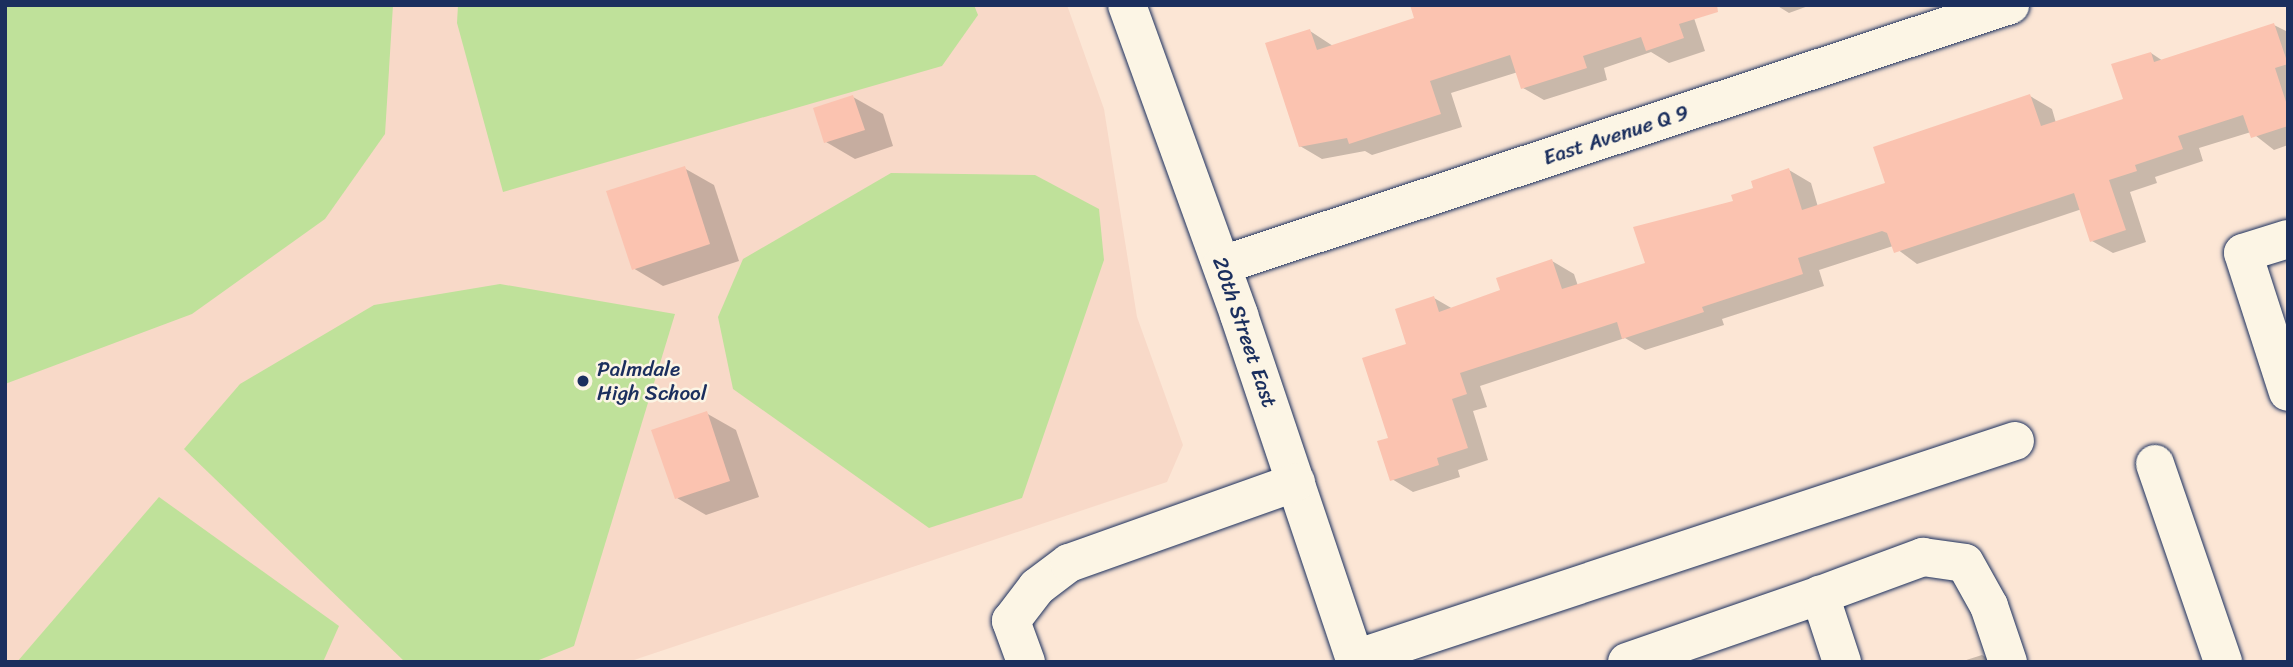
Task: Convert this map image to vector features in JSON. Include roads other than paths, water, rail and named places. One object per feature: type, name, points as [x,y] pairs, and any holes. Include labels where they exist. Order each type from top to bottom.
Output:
[{"type":"street","name":"20th Street East","points":[[1127,5],[1222,265],[1355,660]]},
{"type":"street","name":"East Avenue Q 9","points":[[1222,265],[2010,5]]},
{"type":"street","points":[[2288,239],[2243,253],[2288,392]]},
{"type":"street","points":[[1355,660],[2015,441]]},
{"type":"street","points":[[2155,464],[2223,662]]},
{"type":"street","points":[[1026,662],[1012,621],[1037,587],[1069,563],[1296,482]]},
{"type":"street","points":[[1627,662],[1923,557],[1965,563],[1989,606],[2008,662]]},
{"type":"street","points":[[1820,595],[1842,662]]},
{"type":"place","name":"Palmdale High School","points":[[583,381]]}]
